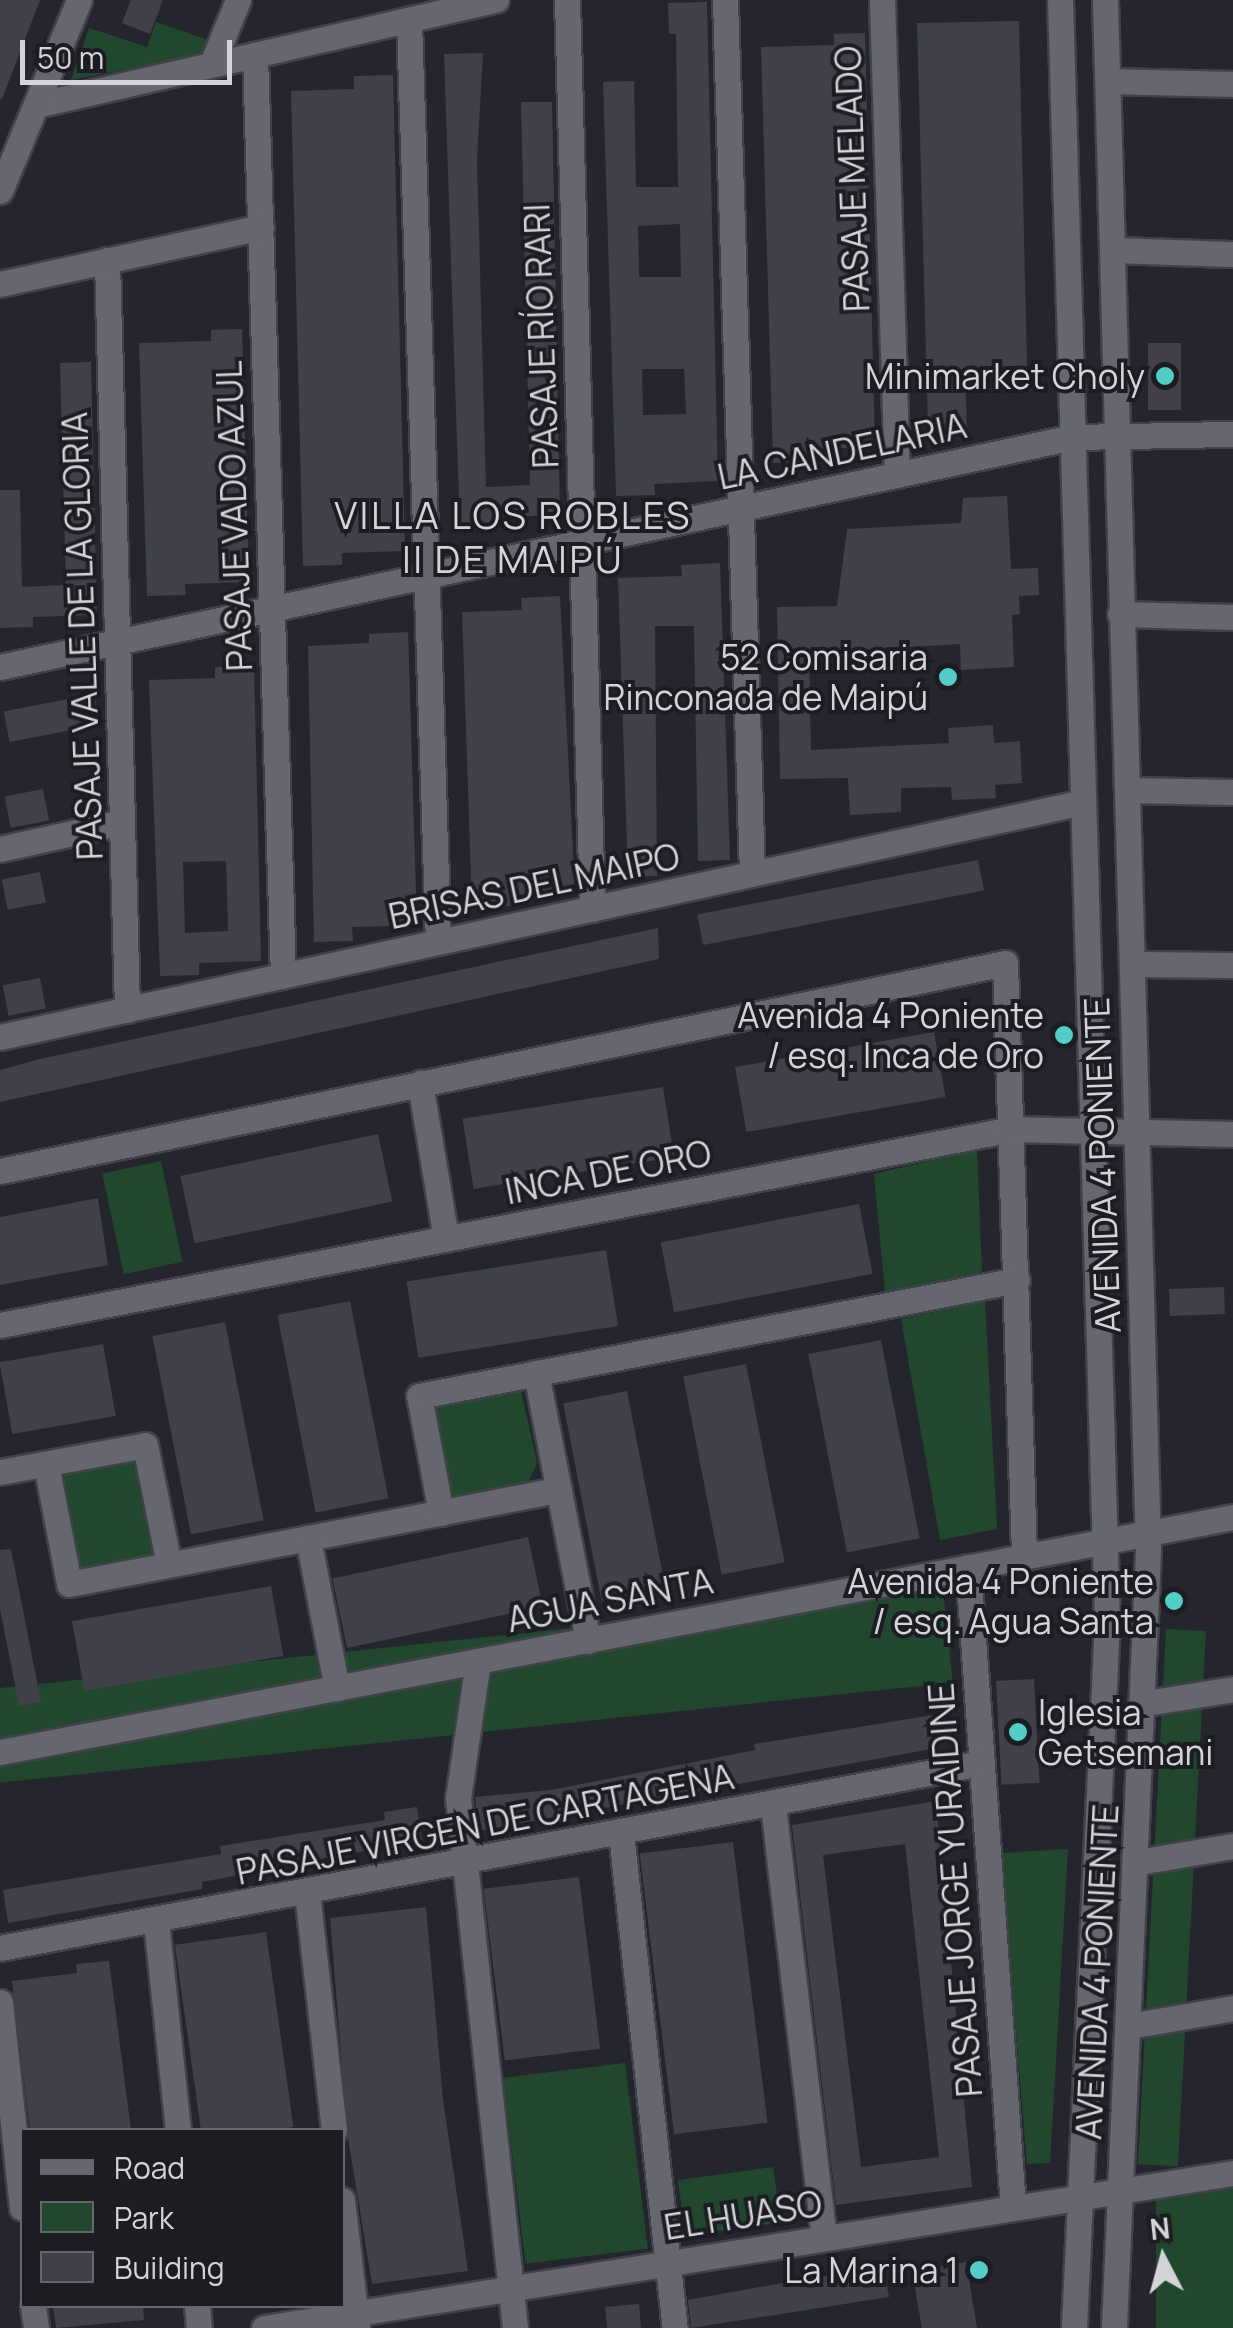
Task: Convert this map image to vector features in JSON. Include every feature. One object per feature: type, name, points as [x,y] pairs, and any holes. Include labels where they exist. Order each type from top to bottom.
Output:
[{"type":"street","points":[[0,191],[79,0]]},
{"type":"street","points":[[212,64],[238,0]]},
{"type":"street","points":[[36,104],[408,20],[462,4],[496,0]]},
{"type":"street","name":"PASAJE RÍO RARI","points":[[567,0],[592,909]]},
{"type":"street","points":[[726,0],[752,874]]},
{"type":"street","name":"PASAJE MELADO","points":[[882,0],[896,475]]},
{"type":"street","name":"AVENIDA 4 PONIENTE","points":[[1060,0],[1106,1542],[1074,2328]]},
{"type":"street","name":"AVENIDA 4 PONIENTE","points":[[1105,0],[1148,1533],[1146,1704],[1114,2328]]},
{"type":"street","points":[[408,20],[438,942]]},
{"type":"street","name":"PASAJE VADO AZUL","points":[[255,54],[283,976]]},
{"type":"street","points":[[1108,81],[1233,84]]},
{"type":"street","points":[[0,284],[260,227]]},
{"type":"street","points":[[1112,250],[1233,254]]},
{"type":"street","name":"PASAJE VALLE DE LA GLORIA","points":[[107,260],[127,1010]]},
{"type":"street","name":"LA CANDELARIA","points":[[0,667],[1073,437],[1117,432],[1233,434]]},
{"type":"street","points":[[1120,614],[1233,617]]},
{"type":"street","points":[[1080,711],[1123,710]]},
{"type":"street","points":[[1126,790],[1233,792]]},
{"type":"street","name":"BRISAS DEL MAIPO","points":[[0,1037],[1083,802]]},
{"type":"street","points":[[0,849],[122,822]]},
{"type":"street","points":[[0,1170],[1005,962],[1024,1556]]},
{"type":"street","points":[[1132,964],[1233,966]]},
{"type":"street","points":[[420,1083],[446,1239]]},
{"type":"street","name":"INCA DE ORO","points":[[0,1325],[1012,1129],[1233,1134]]},
{"type":"street","points":[[442,1512],[419,1396],[1017,1280]]},
{"type":"street","points":[[536,1373],[588,1640]]},
{"type":"street","points":[[0,1472],[145,1444],[169,1566]]},
{"type":"street","points":[[46,1464],[69,1584],[559,1490]]},
{"type":"street","name":"AGUA SANTA","points":[[0,1752],[1233,1517]]},
{"type":"street","points":[[308,1538],[337,1688]]},
{"type":"street","name":"PASAJE JORGE YURAIDINE","points":[[968,1567],[1013,2207]]},
{"type":"street","points":[[478,1661],[460,1759],[465,1862],[515,2328]]},
{"type":"street","points":[[1146,1704],[1233,1689]]},
{"type":"street","name":"PASAJE VIRGEN DE CARTAGENA","points":[[0,1948],[982,1763]]},
{"type":"street","points":[[773,1805],[824,2238]]},
{"type":"street","points":[[621,1833],[675,2328]]},
{"type":"street","points":[[1138,1862],[1233,1846]]},
{"type":"street","points":[[306,1893],[334,2128]]},
{"type":"street","points":[[156,1921],[178,2128]]},
{"type":"street","points":[[0,2002],[20,2189]]},
{"type":"street","points":[[1129,2026],[1233,2008]]},
{"type":"street","name":"EL HUASO","points":[[264,2328],[357,2321],[511,2288],[1233,2173]]},
{"type":"street","points":[[345,2224],[357,2321]]},
{"type":"green space","points":[[156,22],[208,40],[202,55],[71,80],[89,28],[147,47]]},
{"type":"green space","points":[[977,1150],[982,1272],[885,1292],[874,1174]]},
{"type":"green space","points":[[161,1161],[182,1262],[124,1274],[102,1173]]},
{"type":"green space","points":[[985,1301],[997,1529],[940,1540],[901,1319]]},
{"type":"green space","points":[[519,1383],[537,1462],[525,1490],[452,1503],[430,1401]]},
{"type":"green space","points":[[138,1459],[157,1554],[75,1570],[57,1475]]},
{"type":"green space","points":[[943,1589],[953,1682],[0,1783],[0,1688]]},
{"type":"green space","points":[[1166,1629],[1206,1631],[1178,2166],[1138,2164]]},
{"type":"green space","points":[[1068,1849],[1050,2163],[1027,2164],[1001,1853]]},
{"type":"green space","points":[[625,2063],[648,2249],[526,2264],[503,2078]]},
{"type":"green space","points":[[773,2167],[781,2222],[686,2236],[678,2180]]},
{"type":"green space","points":[[1156,2186],[1233,2186],[1233,2328],[1156,2328]]},
{"type":"building","points":[[0,0],[40,0],[2,99],[0,99]]},
{"type":"building","points":[[131,0],[163,0],[150,34],[122,23]]},
{"type":"building","points":[[707,2],[718,481],[654,484],[655,495],[616,496],[603,82],[634,81],[636,187],[678,187],[676,34],[669,34],[668,3]],"holes":[[[680,224],[681,277],[639,277],[638,226]],[[642,369],[684,369],[686,414],[643,415]]]},
{"type":"building","points":[[1019,21],[1027,366],[965,368],[967,428],[928,429],[917,23]]},
{"type":"building","points":[[865,33],[875,447],[812,449],[812,462],[773,463],[761,47],[834,45],[834,34]]},
{"type":"building","points":[[483,53],[477,159],[486,487],[530,485],[521,102],[552,102],[560,515],[498,517],[498,529],[460,531],[444,54]]},
{"type":"building","points":[[393,75],[405,551],[342,553],[342,565],[303,566],[291,91],[354,89],[354,76]]},
{"type":"building","points":[[242,329],[249,582],[185,584],[186,595],[147,596],[139,343],[211,341],[211,330]]},
{"type":"building","name":"Minimarket Choly","points":[[1148,343],[1181,343],[1181,410],[1148,410]]},
{"type":"building","points":[[91,362],[97,615],[33,617],[33,627],[0,628],[0,490],[20,490],[22,587],[66,585],[60,363]]},
{"type":"building","points":[[1007,496],[1011,569],[1038,568],[1039,595],[1019,596],[1020,614],[1012,615],[1014,667],[961,670],[960,644],[809,653],[811,750],[949,743],[948,728],[993,725],[994,743],[1020,741],[1022,783],[995,785],[996,798],[952,800],[951,787],[901,788],[901,812],[850,815],[848,778],[780,779],[777,607],[837,606],[847,529],[961,523],[963,498]]},
{"type":"building","points":[[720,563],[730,860],[698,861],[694,626],[655,626],[657,876],[628,877],[618,578],[682,576],[681,565]]},
{"type":"building","points":[[560,596],[575,893],[510,895],[511,906],[472,908],[462,612],[522,610],[521,598]]},
{"type":"building","points":[[408,632],[417,925],[352,927],[353,941],[314,942],[308,646],[369,643],[369,634]]},
{"type":"building","points":[[254,666],[261,961],[199,963],[199,975],[160,976],[149,680],[215,678],[215,667]],"holes":[[[226,861],[228,931],[185,933],[183,862]]]},
{"type":"building","points":[[94,694],[100,724],[10,742],[4,712]]},
{"type":"building","points":[[43,789],[49,820],[11,828],[5,796]]},
{"type":"building","points":[[978,860],[984,890],[703,945],[697,915]]},
{"type":"building","points":[[40,872],[46,902],[8,910],[2,879]]},
{"type":"building","points":[[658,928],[659,959],[0,1102],[0,1070],[40,1059]]},
{"type":"building","points":[[40,978],[46,1008],[9,1016],[3,985]]},
{"type":"building","points":[[934,1032],[945,1097],[747,1132],[735,1067]]},
{"type":"building","points":[[663,1087],[674,1157],[474,1189],[462,1119]]},
{"type":"building","points":[[378,1134],[392,1201],[195,1243],[180,1176]]},
{"type":"building","points":[[98,1198],[108,1265],[0,1285],[0,1217]]},
{"type":"building","points":[[859,1204],[873,1274],[674,1312],[661,1243]]},
{"type":"building","points":[[606,1250],[618,1326],[419,1358],[406,1282]]},
{"type":"building","points":[[1224,1287],[1225,1314],[1170,1316],[1169,1289]]},
{"type":"building","points":[[350,1301],[388,1498],[316,1512],[277,1315]]},
{"type":"building","points":[[225,1322],[264,1520],[191,1534],[152,1336]]},
{"type":"building","points":[[881,1340],[920,1538],[847,1552],[808,1354]]},
{"type":"building","points":[[103,1344],[116,1416],[12,1434],[0,1362]]},
{"type":"building","points":[[746,1364],[785,1562],[722,1575],[683,1376]]},
{"type":"building","points":[[627,1391],[665,1588],[602,1601],[563,1403]]},
{"type":"building","points":[[528,1537],[543,1606],[347,1648],[332,1579]]},
{"type":"building","points":[[11,1549],[41,1702],[19,1706],[0,1609],[0,1550]]},
{"type":"building","points":[[271,1586],[283,1656],[84,1691],[72,1621]]},
{"type":"building","name":"Iglesia Getsemani","points":[[1034,1679],[1039,1783],[1001,1785],[996,1681]]},
{"type":"building","points":[[933,1715],[937,1748],[478,1831],[475,1797],[551,1790],[755,1750],[754,1744]]},
{"type":"building","points":[[936,1801],[972,2187],[836,2205],[792,1825]],"holes":[[[905,1844],[939,2157],[861,2167],[823,1855]]]},
{"type":"building","points":[[417,1807],[422,1840],[202,1882],[202,1889],[8,1923],[3,1890],[221,1854],[220,1846],[385,1820],[384,1812]]},
{"type":"building","points":[[733,1842],[767,2123],[674,2134],[640,1853]]},
{"type":"building","points":[[579,1877],[600,2049],[505,2060],[484,1889]]},
{"type":"building","points":[[426,1907],[443,2099],[468,2271],[372,2284],[348,2138],[330,1918]]},
{"type":"building","points":[[266,1932],[293,2127],[201,2128],[175,1945]]},
{"type":"building","points":[[109,1961],[131,2128],[30,2128],[12,1981],[77,1973],[76,1964]]},
{"type":"building","points":[[966,2262],[977,2328],[922,2328],[912,2272]]},
{"type":"building","points":[[883,2265],[889,2297],[691,2328],[688,2300]]},
{"type":"building","points":[[639,2304],[641,2328],[607,2328],[605,2307]]},
{"type":"building","points":[[53,2308],[143,2308],[144,2320],[56,2328]]},
{"type":"place","name":"Minimarket Choly","points":[[1165,376]]},
{"type":"place","name":"52 Comisaria Rinconada de Maipú","points":[[948,677]]},
{"type":"place","name":"Avenida 4 Poniente / esq. Inca de Oro","points":[[1064,1035]]},
{"type":"place","name":"Avenida 4 Poniente / esq. Agua Santa","points":[[1174,1601]]},
{"type":"place","name":"Iglesia Getsemani","points":[[1018,1732]]},
{"type":"place","name":"La Marina 1","points":[[979,2270]]},
{"type":"district","name":"VILLA LOS ROBLES II DE MAIPÚ","points":[[513,537]]}]
